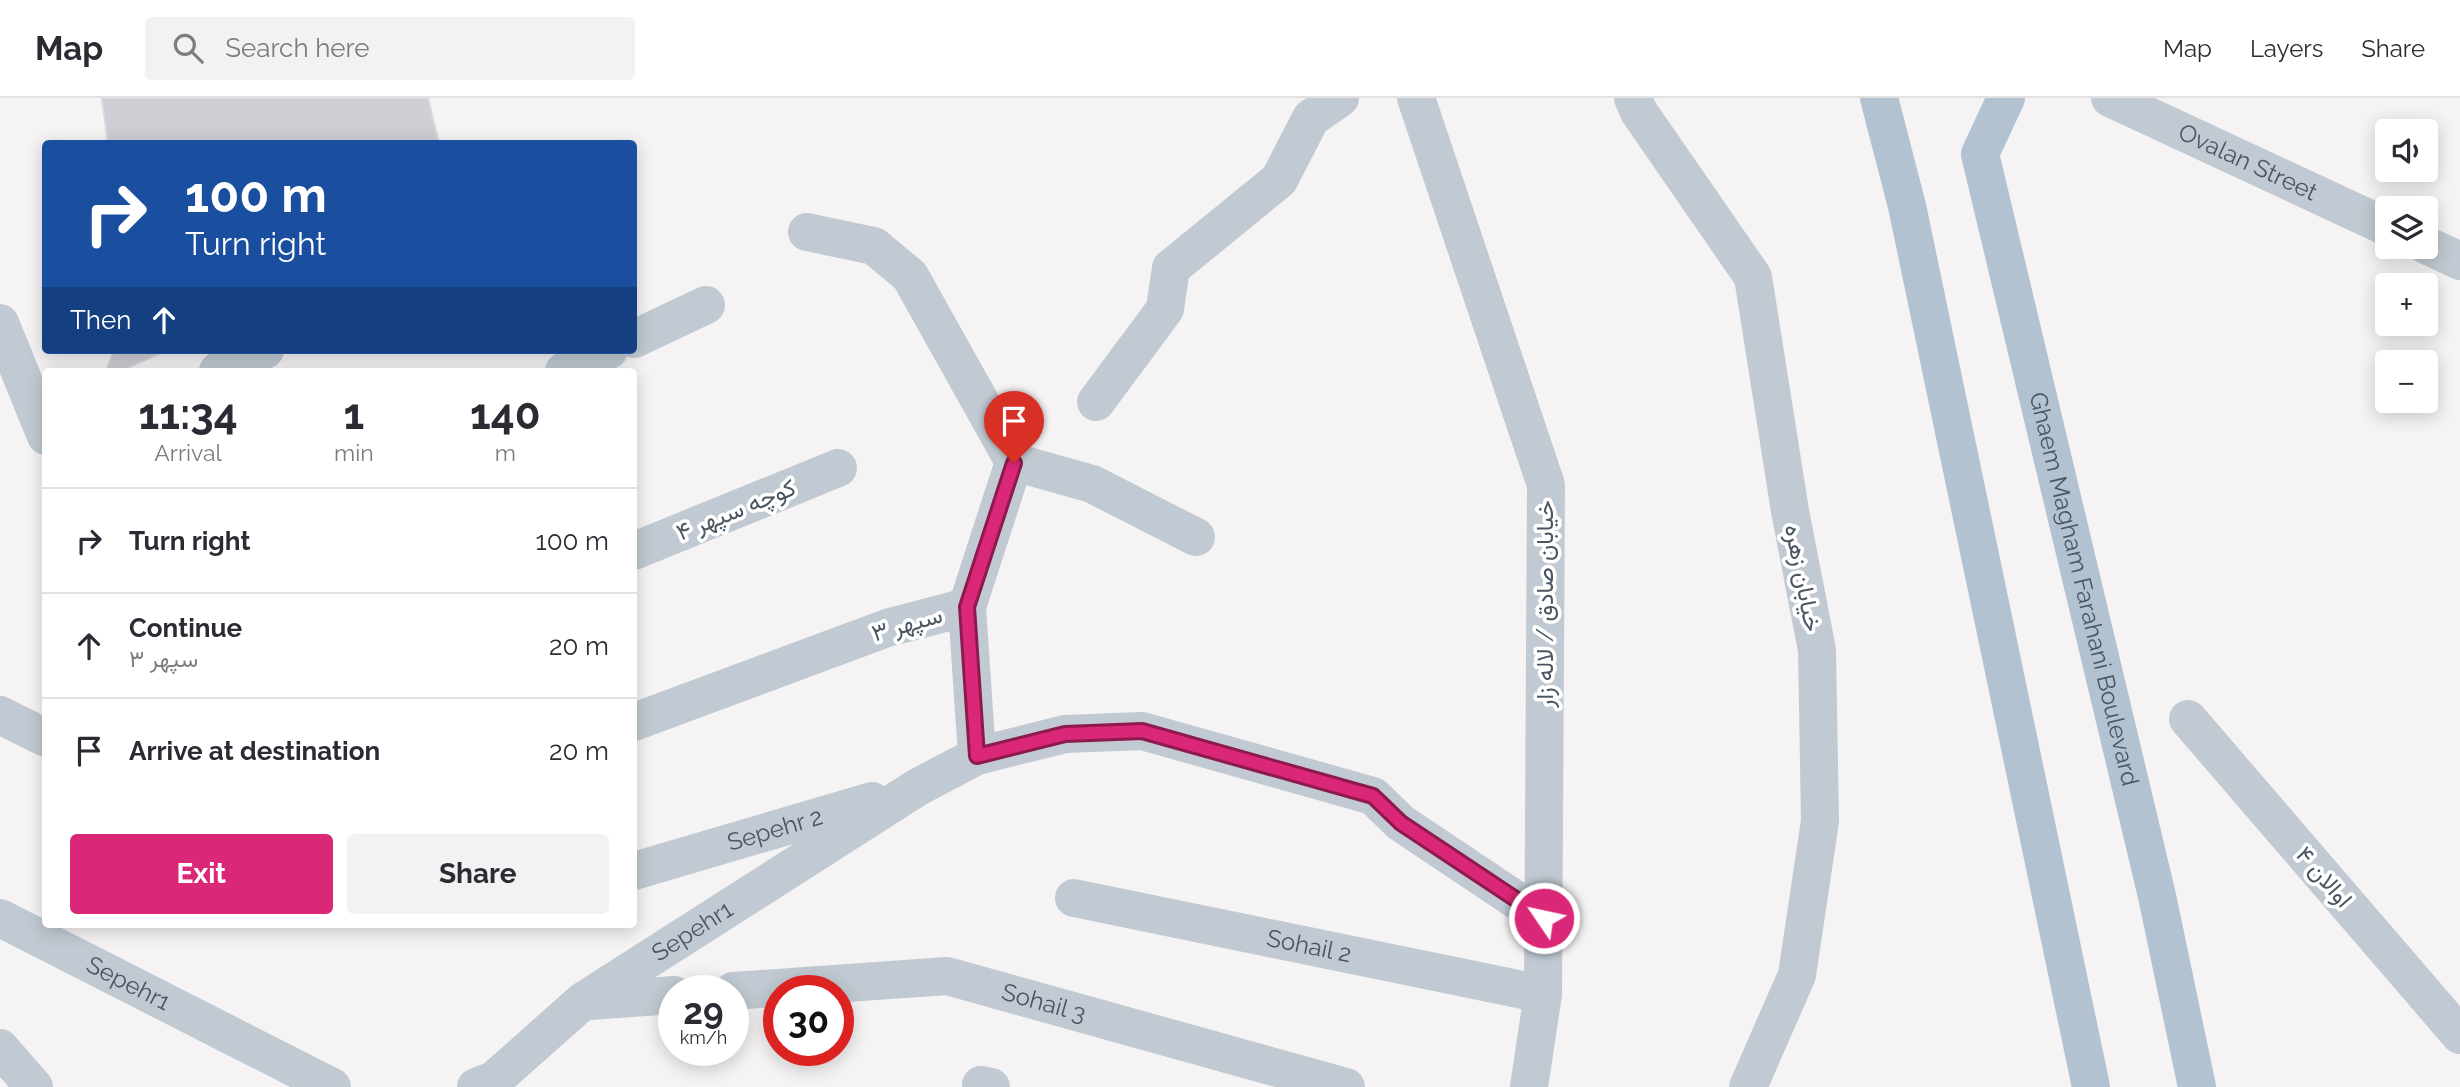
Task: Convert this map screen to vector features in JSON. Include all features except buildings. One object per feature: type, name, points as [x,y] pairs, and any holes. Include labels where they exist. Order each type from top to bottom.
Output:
[{"type":"main road","points":[[1880,98],[1907,206],[2091,1087]]},
{"type":"main road","name":"Ghaem Magham Farahani Boulevard","points":[[2006,98],[1980,153],[2157,896],[2197,1087]]},
{"type":"street","points":[[1096,402],[1165,309],[1171,268],[1279,180],[1311,118],[1340,98]]},
{"type":"street","name":"خیابان صادق / لاله زار","points":[[1416,98],[1546,485],[1543,995],[1529,1087]]},
{"type":"street","name":"خیابان زهره","points":[[1633,98],[1639,113],[1753,277],[1790,511],[1817,650],[1819,821],[1797,975],[1748,1087]]},
{"type":"street","name":"Ovalan Street","points":[[2110,98],[2375,221]]},
{"type":"street","points":[[807,232],[874,246],[911,276],[1014,463],[1092,484],[1196,537]]},
{"type":"street","points":[[2438,251],[2460,261]]},
{"type":"street","points":[[637,338],[706,305]]},
{"type":"street","points":[[0,323],[42,426]]},
{"type":"street","points":[[225,368],[256,354]]},
{"type":"street","points":[[570,368],[600,354]]},
{"type":"street","name":"سپهر ۳","points":[[637,721],[887,628],[967,607],[1014,463]]},
{"type":"street","name":"کوچه سپهر ۴","points":[[637,550],[838,468]]},
{"type":"street","points":[[967,607],[977,756]]},
{"type":"street","points":[[0,715],[42,736]]},
{"type":"street","name":"اوالان ۴","points":[[2188,719],[2460,1035]]},
{"type":"street","points":[[918,787],[977,756],[1065,734],[1142,731],[1373,796],[1401,823],[1544,918]]},
{"type":"street","name":"Sepehr 2","points":[[637,870],[918,787]]},
{"type":"street","name":"Sepehr1","points":[[476,1087],[494,1080],[583,1001],[918,787]]},
{"type":"street","name":"Sohail 2","points":[[1074,898],[1543,995]]},
{"type":"street","name":"Sepehr1","points":[[0,918],[332,1087]]},
{"type":"street","name":"Sohail 3","points":[[749,990],[947,976],[1346,1087]]},
{"type":"street","points":[[583,1001],[658,996]]},
{"type":"street","points":[[0,1048],[34,1087]]},
{"type":"route","points":[[1014,463],[967,607],[977,756],[1065,734],[1142,731],[1373,796],[1401,823],[1544,918]]}]
